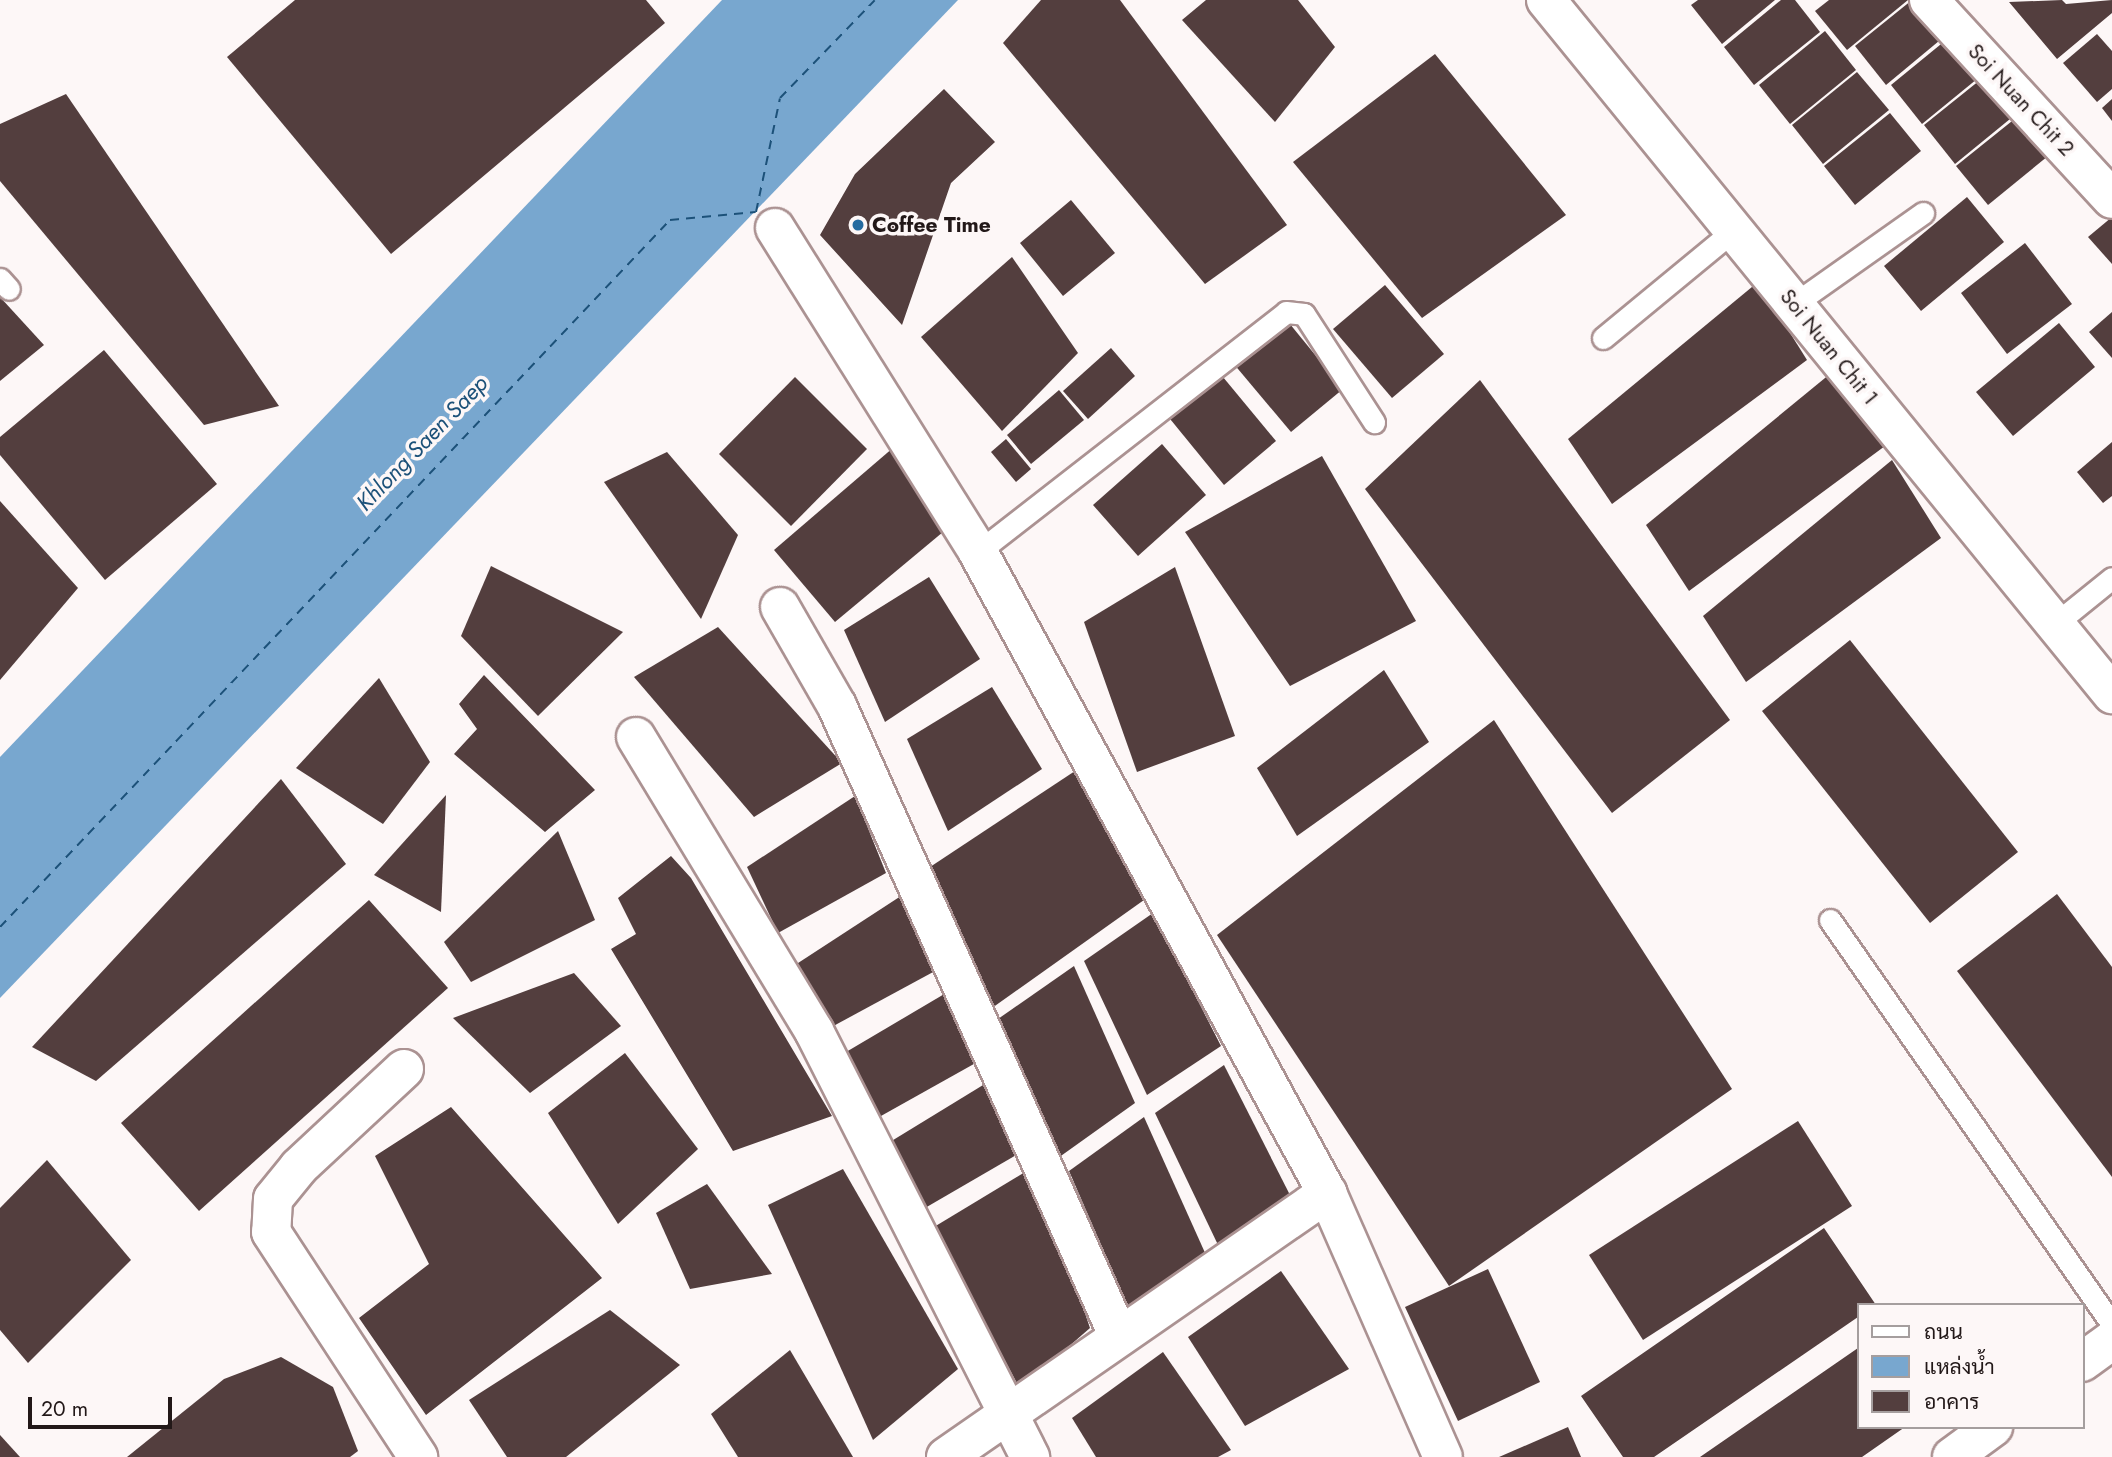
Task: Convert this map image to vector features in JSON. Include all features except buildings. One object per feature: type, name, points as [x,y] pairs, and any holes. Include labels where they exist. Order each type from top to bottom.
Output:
[{"type":"street","name":"Soi Nuan Chit 1","points":[[1546,0],[2112,694]]},
{"type":"street","name":"Soi Nuan Chit 2","points":[[1929,0],[2112,199]]},
{"type":"street","points":[[775,228],[978,552],[1327,1193],[1443,1457]]},
{"type":"street","points":[[780,607],[836,706],[1119,1337]]},
{"type":"street","points":[[636,737],[814,1031],[1030,1457]]},
{"type":"street","points":[[404,1069],[299,1167],[273,1199],[271,1232],[418,1457]]},
{"type":"street","points":[[946,1457],[1327,1193]]},
{"type":"street","points":[[2084,1361],[2112,1340]]},
{"type":"street","points":[[1952,1457],[1990,1429]]},
{"type":"lane","points":[[1794,304],[1923,213]]},
{"type":"lane","points":[[1603,338],[1734,230]]},
{"type":"lane","points":[[978,552],[1286,312],[1304,314],[1374,422]]},
{"type":"lane","points":[[2055,624],[2112,578]]},
{"type":"lane","points":[[1830,920],[2112,1324]]},
{"type":"water","name":"Khlong Saen Saep","points":[[722,0],[958,0],[0,998],[0,757]]},
{"type":"ferry route","points":[[0,927],[670,220],[756,212],[780,98],[875,0]]},
{"type":"place","name":"Coffee Time","points":[[858,225]]}]
